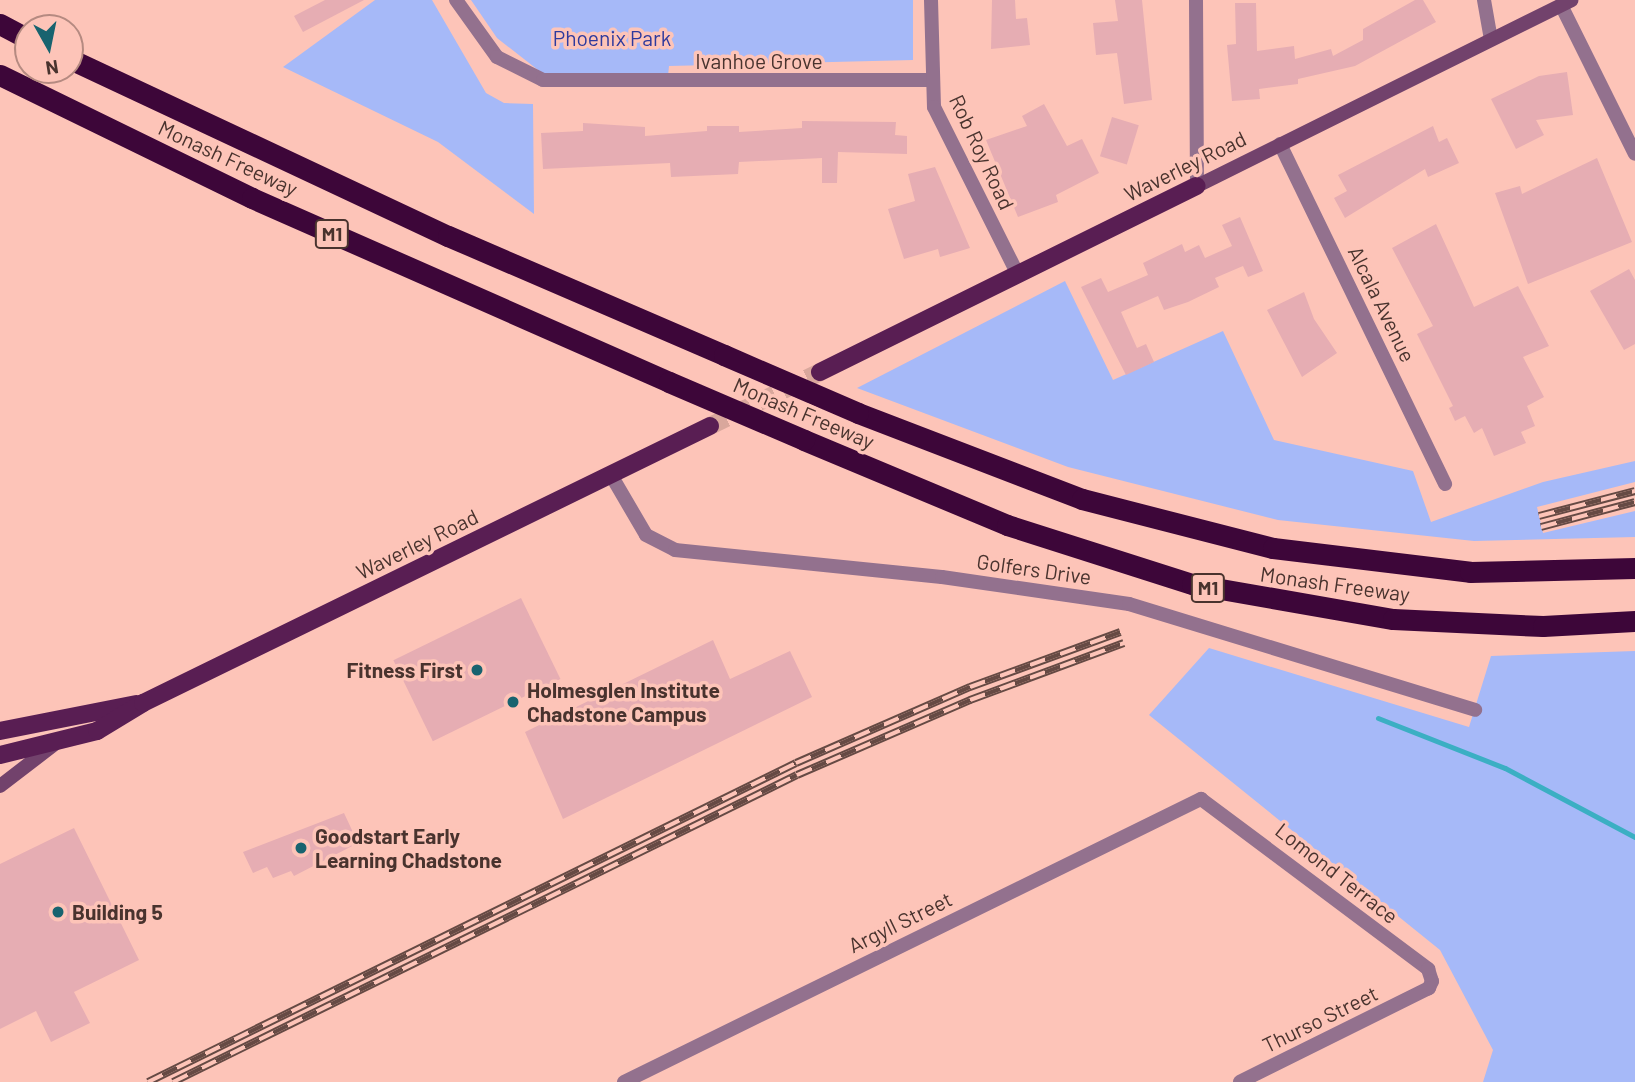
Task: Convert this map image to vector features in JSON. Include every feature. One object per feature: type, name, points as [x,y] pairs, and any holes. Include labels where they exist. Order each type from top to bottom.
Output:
[{"type":"highway","name":"Monash Freeway","points":[[84,67],[448,236],[858,413],[1082,499],[1273,548],[1470,572],[1635,568]]},
{"type":"highway","name":"Monash Freeway","points":[[0,75],[264,203],[670,382],[1007,526],[1192,584],[1393,619],[1544,625],[1635,621]]},
{"type":"main road","name":"Waverley Road","points":[[820,372],[1566,2]]},
{"type":"main road","name":"Waverley Road","points":[[0,755],[97,731],[143,703],[710,426]]},
{"type":"main road","name":"Waverley Road","points":[[0,732],[143,703]]},
{"type":"main road","points":[[0,786],[56,743]]},
{"type":"street","name":"Ivanhoe Grove","points":[[456,0],[497,57],[543,80],[930,80]]},
{"type":"street","name":"Rob Roy Road","points":[[930,0],[930,80],[934,107],[1017,273]]},
{"type":"street","points":[[1196,0],[1198,186]]},
{"type":"street","points":[[1484,0],[1491,39]]},
{"type":"street","points":[[1566,2],[1635,155]]},
{"type":"street","name":"Alcala Avenue","points":[[1280,144],[1445,484]]},
{"type":"street","name":"Golfers Drive","points":[[611,475],[646,535],[675,550],[942,577],[1129,604],[1475,710]]},
{"type":"street","name":"Lomond Terrace","points":[[1194,800],[1216,806],[1428,969],[1431,984],[1420,993]]},
{"type":"street","name":"Argyll Street","points":[[624,1082],[1194,800]]},
{"type":"street","name":"Thurso Street","points":[[1240,1082],[1420,993]]},
{"type":"green space","points":[[375,0],[432,0],[486,93],[504,103],[533,104],[534,214],[438,142],[283,67]]},
{"type":"green space","name":"Phoenix Park","points":[[471,0],[913,0],[913,60],[669,66],[668,76],[547,77],[497,38]]},
{"type":"green space","points":[[1065,281],[1113,380],[1223,331],[1274,440],[1413,471],[1431,522],[1543,482],[1635,461],[1635,482],[1537,507],[1543,533],[1635,511],[1635,537],[1474,541],[1278,520],[1068,467],[857,388]]},
{"type":"green space","points":[[1209,648],[1469,727],[1491,656],[1635,651],[1635,1082],[1483,1082],[1493,1050],[1440,950],[1149,715]]},
{"type":"building","points":[[325,0],[364,0],[303,32],[294,16]]},
{"type":"building","points":[[992,0],[1015,0],[1016,19],[1027,18],[1030,45],[991,49]]},
{"type":"building","points":[[1115,0],[1142,0],[1152,100],[1124,104],[1117,53],[1096,55],[1093,23],[1118,21]]},
{"type":"building","points":[[1415,0],[1423,0],[1436,22],[1355,66],[1298,79],[1298,84],[1259,89],[1260,99],[1232,101],[1227,45],[1236,44],[1235,3],[1256,3],[1257,51],[1294,46],[1295,59],[1331,49],[1333,56],[1363,40],[1363,29]]},
{"type":"building","points":[[1567,72],[1573,115],[1536,120],[1544,135],[1516,149],[1491,99],[1539,76]]},
{"type":"building","points":[[1044,104],[1067,146],[1082,139],[1099,173],[1056,195],[1058,202],[1018,217],[986,140],[1027,126],[1022,116]]},
{"type":"building","points":[[1112,117],[1139,125],[1127,164],[1100,156]]},
{"type":"building","points":[[802,121],[896,122],[895,135],[907,136],[907,154],[838,152],[837,183],[822,183],[822,158],[739,162],[738,174],[671,177],[670,163],[543,169],[541,133],[583,131],[583,123],[645,127],[645,136],[707,131],[707,126],[739,126],[739,132],[802,128]]},
{"type":"building","points":[[1433,126],[1439,142],[1447,138],[1459,163],[1428,177],[1425,169],[1345,218],[1334,198],[1347,191],[1338,175]]},
{"type":"building","points":[[1597,158],[1632,242],[1528,284],[1495,193],[1520,186],[1522,194]]},
{"type":"building","points":[[935,167],[970,248],[940,257],[938,249],[904,259],[888,209],[915,201],[908,174]]},
{"type":"building","points":[[1240,217],[1263,271],[1248,277],[1243,266],[1215,278],[1219,287],[1188,302],[1164,310],[1158,296],[1121,312],[1137,348],[1146,344],[1154,362],[1126,375],[1081,287],[1101,278],[1108,292],[1148,275],[1143,263],[1182,244],[1185,252],[1199,245],[1205,258],[1232,246],[1222,225]]},
{"type":"building","points":[[1436,224],[1474,307],[1518,286],[1549,346],[1523,357],[1544,397],[1527,406],[1535,426],[1521,432],[1526,443],[1494,456],[1482,428],[1474,433],[1465,416],[1455,421],[1449,408],[1453,406],[1417,334],[1433,326],[1392,248]]},
{"type":"building","points":[[1629,269],[1635,280],[1635,344],[1624,350],[1590,291]]},
{"type":"building","points":[[1304,292],[1314,319],[1337,353],[1302,377],[1267,310]]},
{"type":"building","name":"Fitness First","points":[[521,598],[560,679],[433,741],[393,660]]},
{"type":"building","points":[[713,640],[730,679],[790,651],[812,697],[563,819],[525,732]]},
{"type":"building","name":"Goodstart Early Learning Chadstone","points":[[344,813],[358,843],[294,876],[291,871],[273,878],[267,867],[253,873],[243,852]]},
{"type":"building","name":"Building 5","points":[[74,828],[139,960],[74,992],[90,1023],[51,1042],[36,1011],[0,1029],[0,864]]},
{"type":"waterway","points":[[1378,718],[1505,768],[1635,837]]},
{"type":"tunnel","points":[[710,426],[820,372]]},
{"type":"railway","points":[[1539,516],[1635,491]]},
{"type":"railway","points":[[1541,527],[1635,502]]},
{"type":"railway","points":[[148,1082],[796,763],[970,687],[1120,632]]},
{"type":"railway","points":[[173,1082],[797,775],[970,700],[1124,643]]},
{"type":"place","name":"Fitness First","points":[[477,670]]},
{"type":"place","name":"Holmesglen Institute Chadstone Campus","points":[[513,702]]},
{"type":"place","name":"Goodstart Early Learning Chadstone","points":[[301,848]]},
{"type":"place","name":"Building 5","points":[[58,912]]}]
